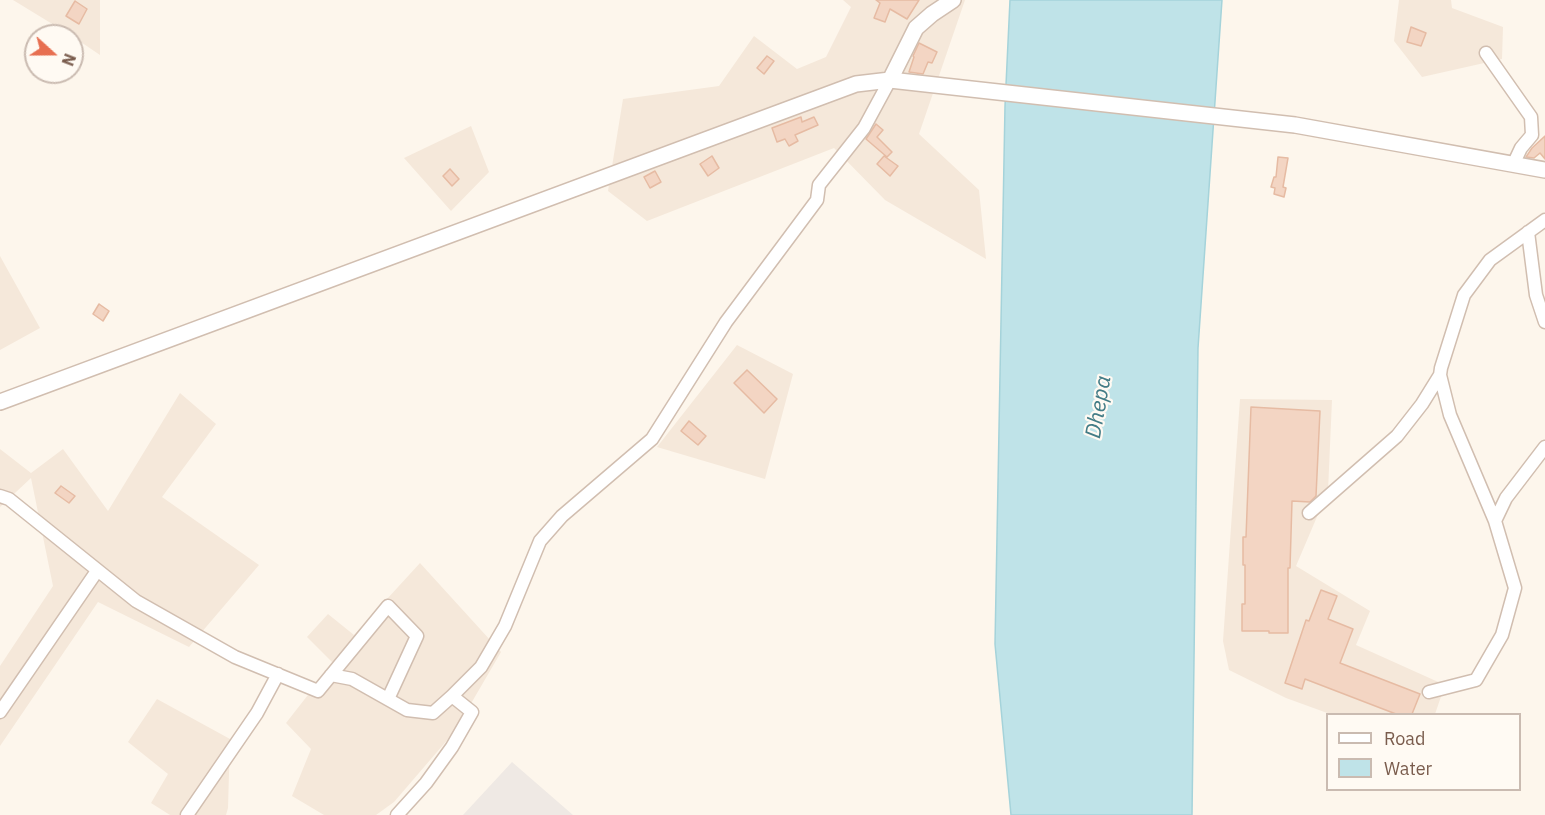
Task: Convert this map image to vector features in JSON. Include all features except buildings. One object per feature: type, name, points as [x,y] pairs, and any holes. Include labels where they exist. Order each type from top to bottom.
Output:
[{"type":"street","points":[[331,675],[352,679],[407,710],[433,713],[481,667],[505,626],[540,541],[562,516],[652,439],[726,322],[785,240],[818,200],[819,185],[864,128],[916,28],[953,0]]},
{"type":"street","points":[[1486,53],[1531,117],[1532,135],[1521,148],[1513,165]]},
{"type":"street","points":[[0,402],[856,84],[890,80],[1295,125],[1545,170]]},
{"type":"street","points":[[1309,513],[1397,436],[1422,404],[1440,375],[1450,335],[1464,295],[1490,260],[1545,220]]},
{"type":"street","points":[[1528,232],[1536,295],[1545,322]]},
{"type":"street","points":[[1430,692],[1476,680],[1502,635],[1515,588],[1496,521],[1450,415],[1440,375]]},
{"type":"street","points":[[1496,521],[1506,498],[1545,447]]},
{"type":"street","points":[[0,496],[9,499],[136,601],[235,657],[318,691],[388,606],[417,636],[388,699]]},
{"type":"street","points":[[0,712],[97,571]]},
{"type":"street","points":[[187,815],[257,713],[279,674]]},
{"type":"street","points":[[397,815],[426,783],[452,747],[472,712],[452,696]]},
{"type":"shaded area","points":[[13,0],[100,0],[100,55],[84,44],[84,24],[52,24]]},
{"type":"shaded area","points":[[843,0],[965,0],[919,134],[979,190],[986,259],[885,200],[834,148],[647,221],[608,191],[623,99],[719,86],[754,36],[797,69],[826,57],[851,7]]},
{"type":"shaded area","points":[[1399,0],[1451,0],[1452,8],[1503,27],[1502,59],[1422,77],[1394,41]]},
{"type":"shaded area","points":[[471,126],[489,172],[451,211],[404,158]]},
{"type":"shaded area","points":[[0,256],[40,328],[0,350]]},
{"type":"shaded area","points":[[737,345],[793,374],[765,479],[657,447]]},
{"type":"shaded area","points":[[180,393],[216,424],[162,497],[259,565],[189,647],[98,602],[0,746],[0,666],[53,586],[31,478],[0,507],[0,449],[31,473],[63,449],[108,511]]},
{"type":"shaded area","points":[[1240,399],[1332,400],[1328,491],[1296,566],[1370,611],[1356,645],[1445,685],[1435,713],[1327,713],[1286,698],[1229,670],[1223,641]]},
{"type":"shaded area","points":[[420,563],[501,652],[455,731],[394,802],[376,815],[324,815],[292,796],[311,749],[286,723],[333,663],[307,637],[328,614],[354,635]]},
{"type":"shaded area","points":[[157,699],[230,739],[226,815],[170,815],[151,803],[168,774],[128,742]]},
{"type":"shaded area","points":[[512,762],[573,815],[463,815]]},
{"type":"water","name":"Dhepa","points":[[1010,0],[1222,0],[1198,348],[1192,815],[1011,815],[995,644],[1005,106]]}]
